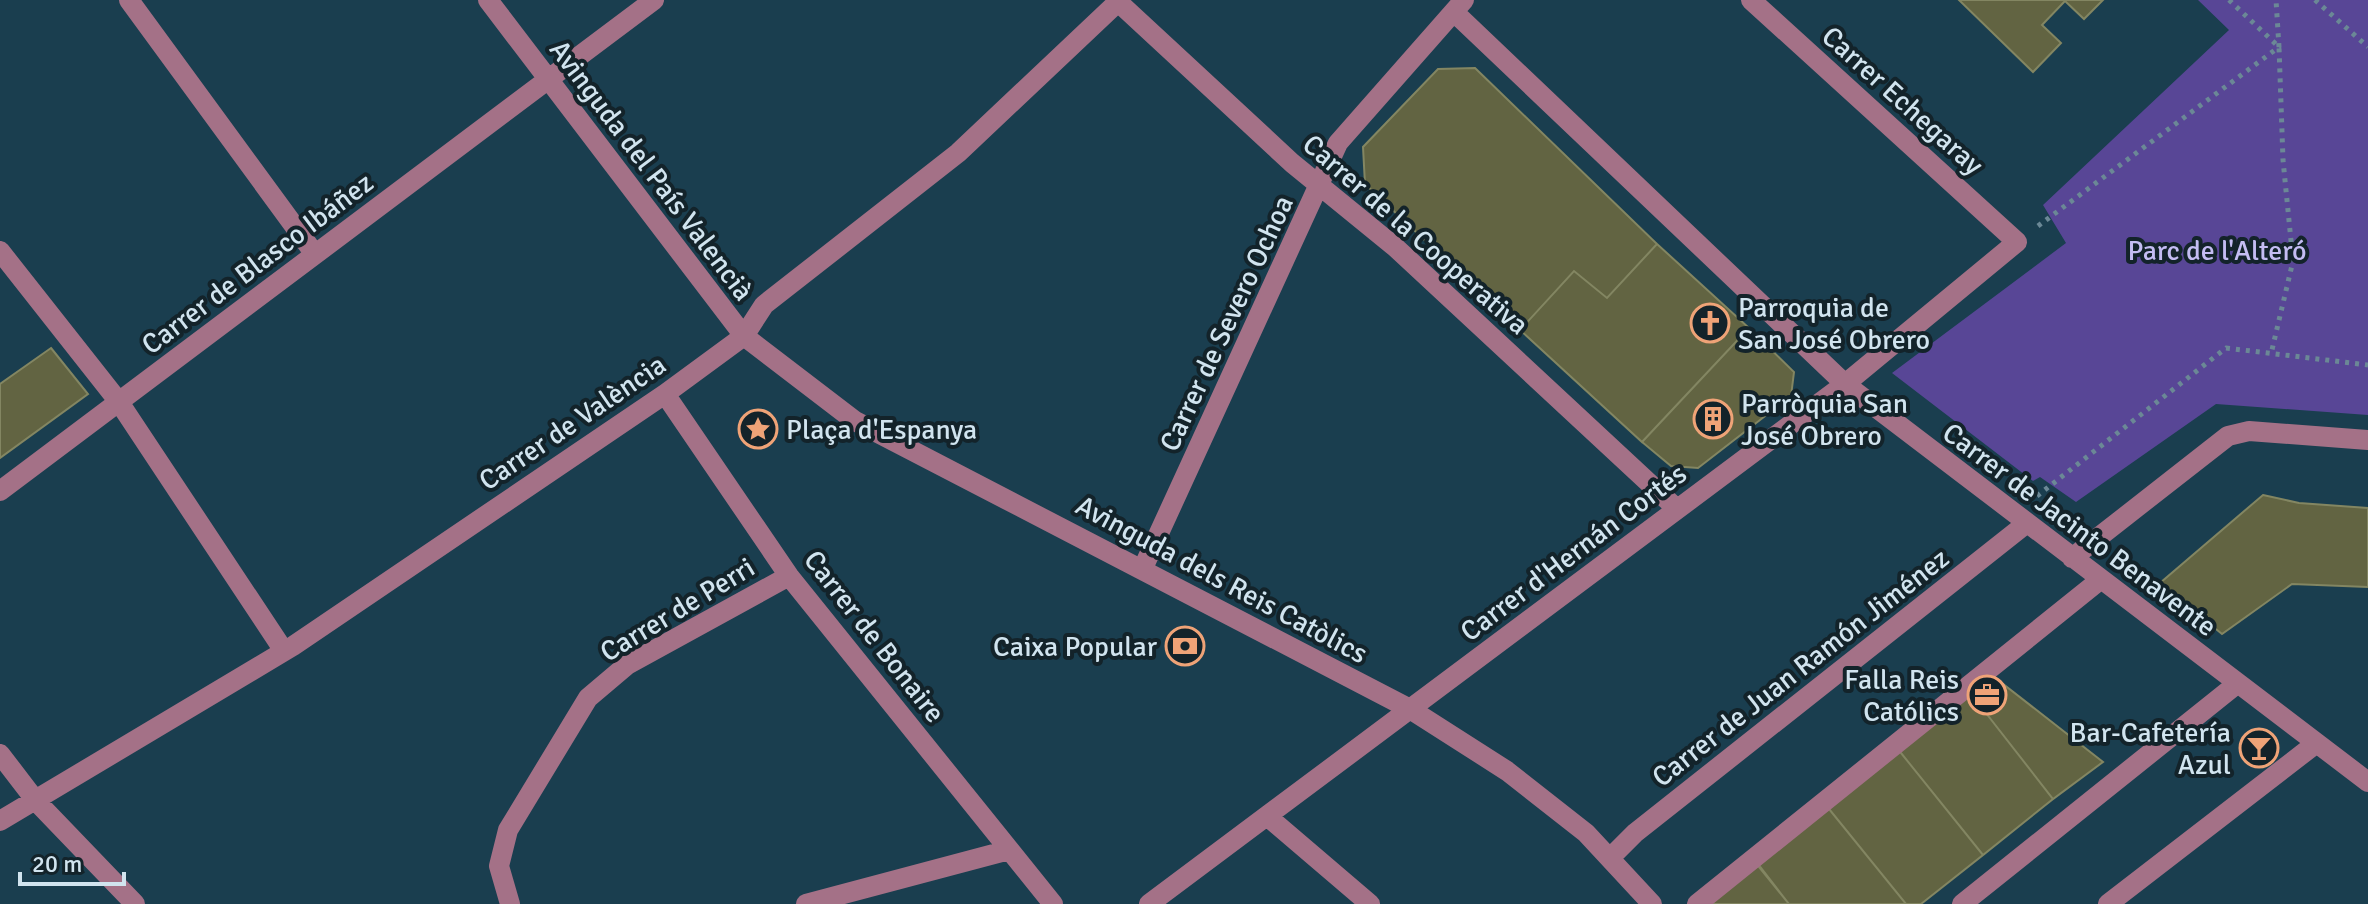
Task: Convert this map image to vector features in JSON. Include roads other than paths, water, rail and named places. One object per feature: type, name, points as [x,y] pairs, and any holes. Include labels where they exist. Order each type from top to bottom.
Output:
[{"type":"street","points":[[129,0],[314,253]]},
{"type":"street","name":"Avinguda del País Valencià","points":[[488,0],[744,336]]},
{"type":"street","name":"Carrer de Blasco Ibáñez","points":[[0,491],[654,0]]},
{"type":"street","name":"Carrer Echegaray","points":[[1751,0],[2017,242]]},
{"type":"street","name":"Carrer de la Cooperativa","points":[[1118,1],[1292,163],[1395,247],[1676,508]]},
{"type":"street","name":"Carrer de València","points":[[0,821],[284,651],[665,394],[744,336],[764,305],[958,153],[1118,1]]},
{"type":"street","name":"Carrer de Severo Ochoa","points":[[1143,568],[1338,143],[1459,6]]},
{"type":"street","name":"Carrer de Jacinto Benavente","points":[[1459,6],[1845,384],[2238,683],[2314,745],[2366,777]]},
{"type":"street","name":"Carrer d'Hernán Cortés","points":[[1149,904],[1845,384],[2017,242]]},
{"type":"street","points":[[0,251],[119,402],[284,651]]},
{"type":"street","name":"Avinguda dels Reis Catòlics","points":[[744,336],[855,421],[1410,709],[1507,771],[1586,833],[1649,902]]},
{"type":"street","name":"Carrer de Bonaire","points":[[665,394],[789,576],[1053,904]]},
{"type":"street","points":[[2072,558],[2228,436],[2249,431],[2368,440]]},
{"type":"street","name":"Carrer de Juan Ramón Jiménez","points":[[1610,858],[1635,833],[2027,523]]},
{"type":"street","name":"Carrer de Perri","points":[[510,904],[499,866],[508,830],[588,698],[627,665],[789,576]]},
{"type":"street","points":[[1697,904],[2100,580]]},
{"type":"street","points":[[1962,904],[2238,683]]},
{"type":"street","points":[[2108,904],[2314,745]]},
{"type":"street","points":[[0,754],[36,801],[135,904]]},
{"type":"street","points":[[1267,816],[1370,904]]},
{"type":"street","points":[[806,904],[1009,850]]},
{"type":"place","name":"Parroquia de San José Obrero","points":[[1710,323]]},
{"type":"place","name":"Parròquia San José Obrero","points":[[1713,419]]},
{"type":"place","name":"Plaça d'Espanya","points":[[758,429]]},
{"type":"place","name":"Caixa Popular","points":[[1185,646]]},
{"type":"place","name":"Falla Reis Católics","points":[[1987,695]]},
{"type":"place","name":"Bar-Cafetería Azul","points":[[2259,748]]},
{"type":"park label","name":"Parc de l'Alteró","points":[[2217,250]]}]
